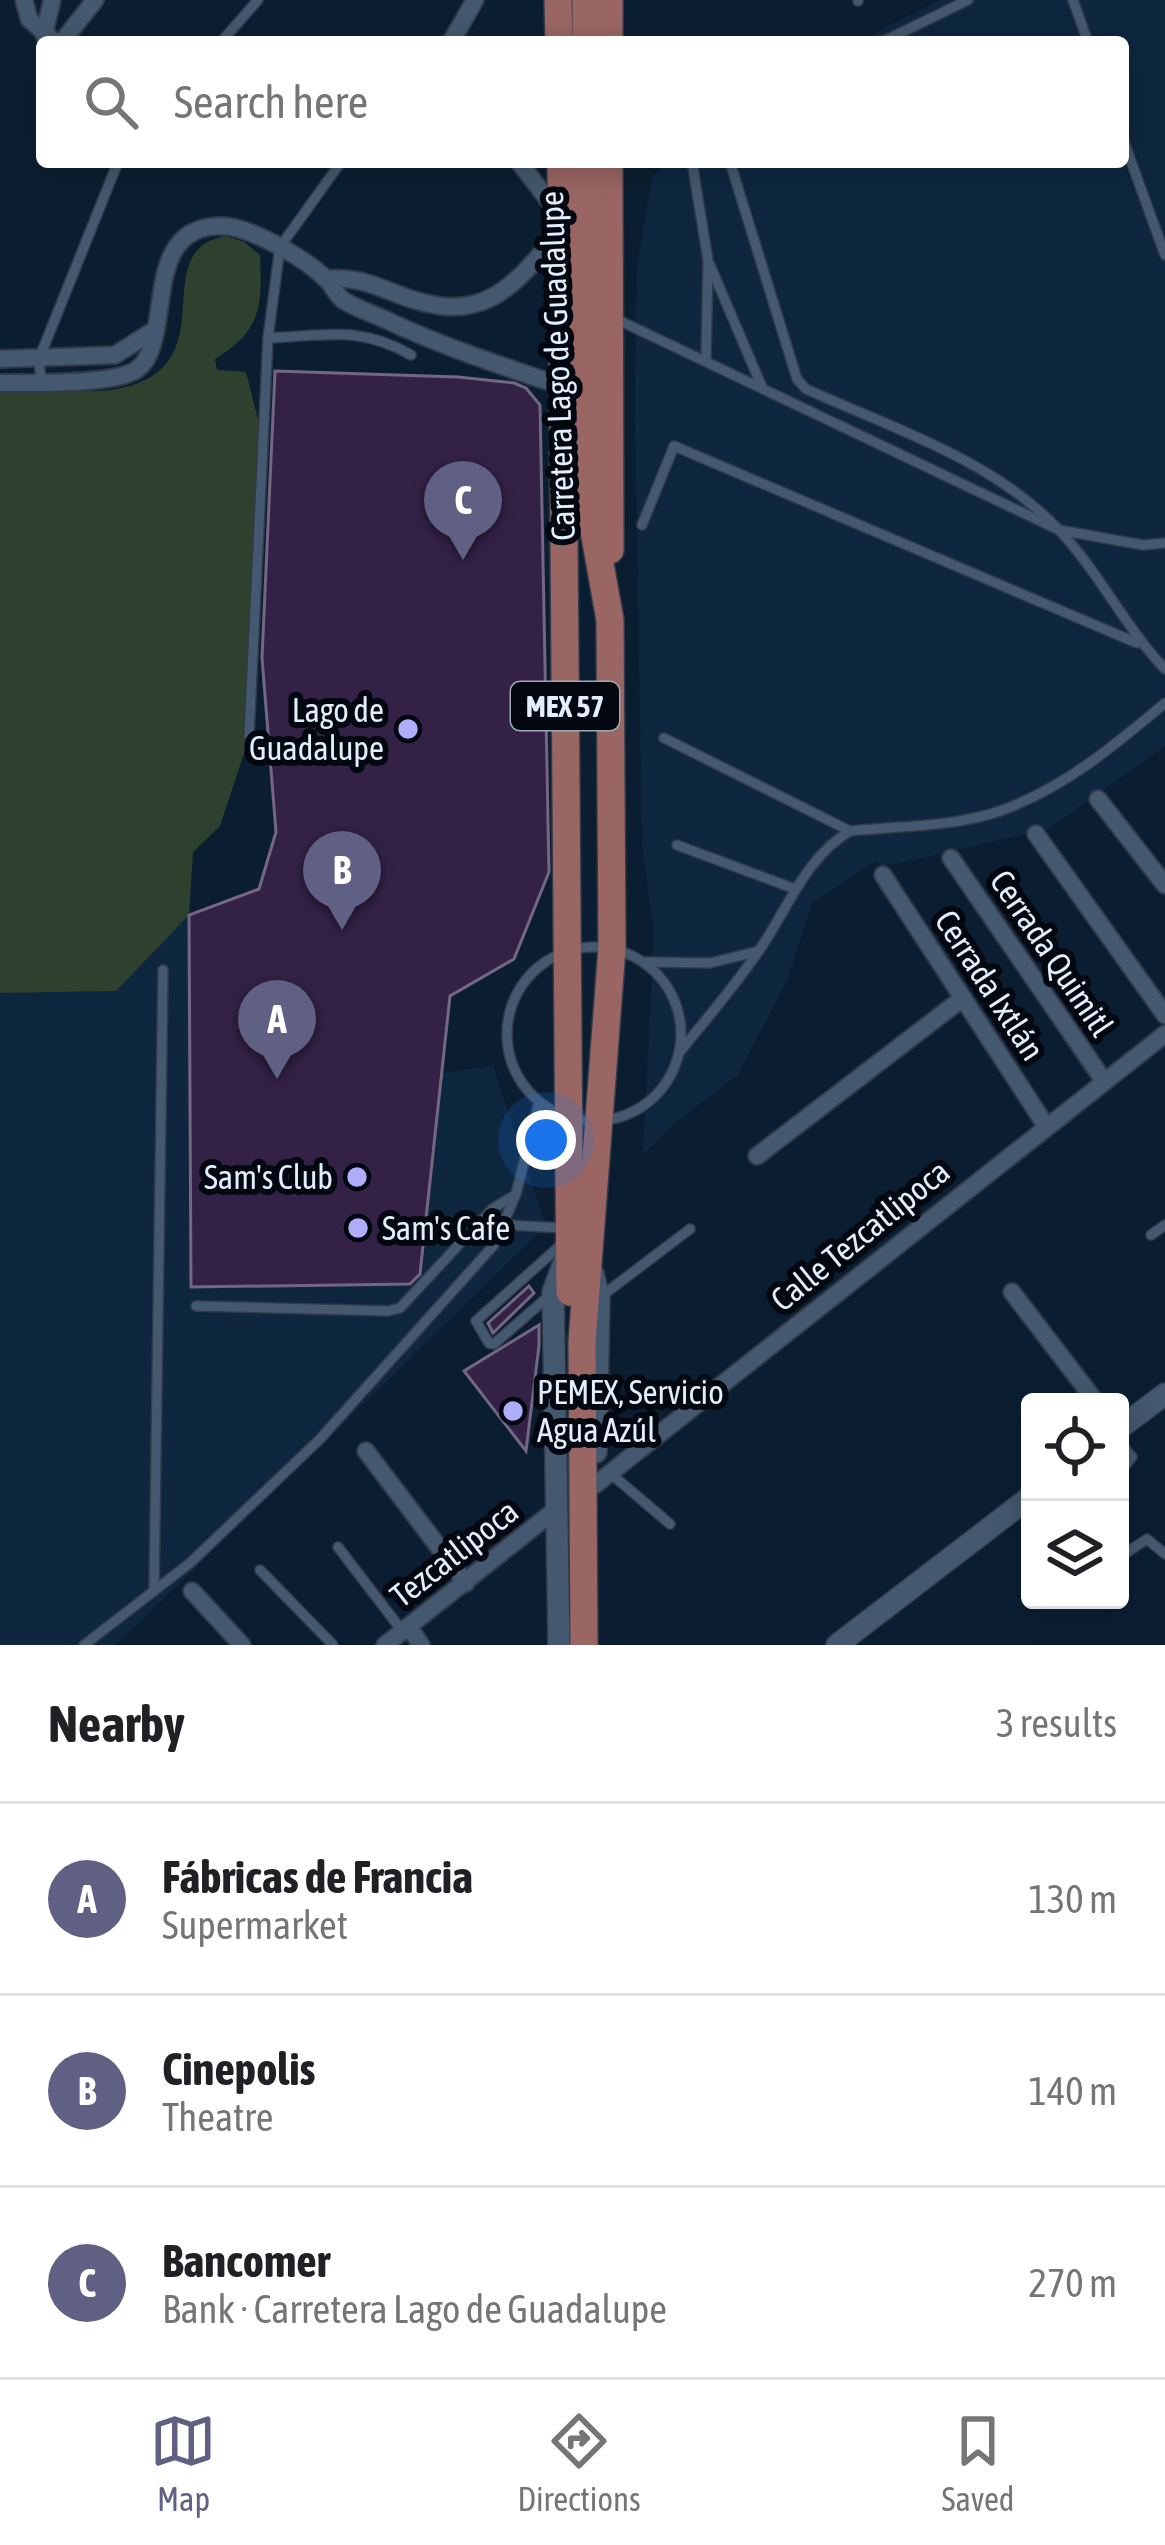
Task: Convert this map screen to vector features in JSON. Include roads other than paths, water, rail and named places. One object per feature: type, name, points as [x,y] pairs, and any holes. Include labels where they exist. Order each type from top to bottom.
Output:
[{"type":"main road","points":[[586,0],[586,36]]},
{"type":"main road","points":[[609,0],[609,36]]},
{"type":"main road","name":"Carretera Lago de Guadalupe","points":[[561,168],[566,1117],[573,1242]]},
{"type":"main road","name":"Carretera Lago de Guadalupe","points":[[573,1242],[600,1121],[612,948],[610,620],[590,514],[587,168]]},
{"type":"main road","points":[[610,620],[611,168]]},
{"type":"main road","points":[[573,1242],[584,1645]]},
{"type":"main road","points":[[573,1645],[577,1392]]},
{"type":"street","points":[[24,0],[29,20],[49,36]]},
{"type":"street","points":[[52,0],[54,36]]},
{"type":"street","points":[[58,36],[95,0]]},
{"type":"street","points":[[454,36],[475,0]]},
{"type":"street","points":[[326,279],[350,276],[427,306],[475,307],[494,298],[526,272],[561,224],[523,168]]},
{"type":"street","points":[[0,383],[130,373],[141,367],[150,351],[170,256],[182,240],[220,226],[280,247],[326,279],[340,298],[436,344],[564,387]]},
{"type":"street","points":[[0,359],[115,355],[153,331]]},
{"type":"street","points":[[1098,799],[1165,885]]},
{"type":"street","points":[[1036,834],[1165,1015]]},
{"type":"street","name":"Cerrada Quimitl","points":[[951,858],[1104,1081]]},
{"type":"street","name":"Cerrada Ixtlán","points":[[884,875],[1046,1126]]},
{"type":"street","points":[[757,1156],[963,998]]},
{"type":"street","name":"Calle Tezcatlipoca","points":[[603,1479],[1165,1034]]},
{"type":"street","name":"Carretera Lago de Guadalupe","points":[[559,1645],[554,1292],[573,1242]]},
{"type":"street","name":"Carretera Lago de Guadalupe","points":[[573,1242],[599,1298],[603,1479],[596,1645]]},
{"type":"street","points":[[1012,1292],[1089,1393]]},
{"type":"street","points":[[1129,1421],[1165,1394]]},
{"type":"street","points":[[366,1450],[466,1583]]},
{"type":"street","points":[[837,1645],[1025,1501]]},
{"type":"street","name":"Tezcatlipoca","points":[[385,1645],[559,1507]]},
{"type":"street","points":[[192,1592],[242,1645]]},
{"type":"street","points":[[406,1629],[421,1645]]},
{"type":"lane","points":[[226,36],[258,0]]},
{"type":"lane","points":[[894,36],[968,0]]},
{"type":"lane","points":[[1073,0],[1086,36]]},
{"type":"lane","points":[[1129,156],[1165,255]]},
{"type":"lane","points":[[40,383],[38,358],[116,168]]},
{"type":"lane","points":[[249,735],[268,338],[280,247],[336,168]]},
{"type":"lane","points":[[693,168],[708,260],[706,360]]},
{"type":"lane","points":[[732,168],[797,379],[806,389],[1008,484],[1059,530],[1142,645],[1165,669]]},
{"type":"lane","points":[[708,260],[762,387]]},
{"type":"lane","points":[[609,316],[1059,530],[1143,545],[1165,542]]},
{"type":"lane","points":[[268,338],[362,334],[381,338],[411,355]]},
{"type":"lane","points":[[642,525],[674,446],[1142,645]]},
{"type":"lane","points":[[759,951],[710,964],[644,962],[612,948],[566,950],[539,965],[519,989],[508,1018],[508,1049],[518,1078],[539,1102],[566,1117],[600,1121],[641,1108],[666,1084],[680,1053],[759,951],[795,889],[829,844],[850,831],[998,812],[1101,758],[1165,703]]},
{"type":"lane","points":[[664,738],[850,831]]},
{"type":"lane","points":[[677,845],[795,889]]},
{"type":"lane","points":[[644,962],[667,986],[680,1018],[680,1053]]},
{"type":"lane","points":[[154,1591],[163,970]]},
{"type":"lane","points":[[84,1645],[190,1563],[320,1439],[494,1245],[516,1194],[539,1102]]},
{"type":"lane","points":[[196,1306],[400,1308],[493,1209],[516,1194]]},
{"type":"lane","points":[[506,1225],[573,1242]]},
{"type":"lane","points":[[1151,1234],[1165,1225]]},
{"type":"lane","points":[[599,1298],[690,1229]]},
{"type":"lane","points":[[554,1292],[494,1344],[476,1326],[520,1278],[573,1242]]},
{"type":"lane","points":[[603,1479],[670,1524]]},
{"type":"lane","points":[[1129,1551],[1148,1539],[1165,1554]]},
{"type":"lane","points":[[338,1546],[406,1629]]},
{"type":"lane","points":[[260,1570],[333,1645]]},
{"type":"place","name":"Bancomer","points":[[463,560]]},
{"type":"place","name":"Lago de Guadalupe","points":[[408,729]]},
{"type":"place","name":"Cinepolis","points":[[342,930]]},
{"type":"place","name":"Fábricas de Francia","points":[[277,1079]]},
{"type":"place","name":"Sam's Club","points":[[357,1177]]},
{"type":"place","name":"Sam's Cafe","points":[[358,1228]]},
{"type":"place","name":"PEMEX, Servicio Agua Azúl","points":[[513,1411]]}]
